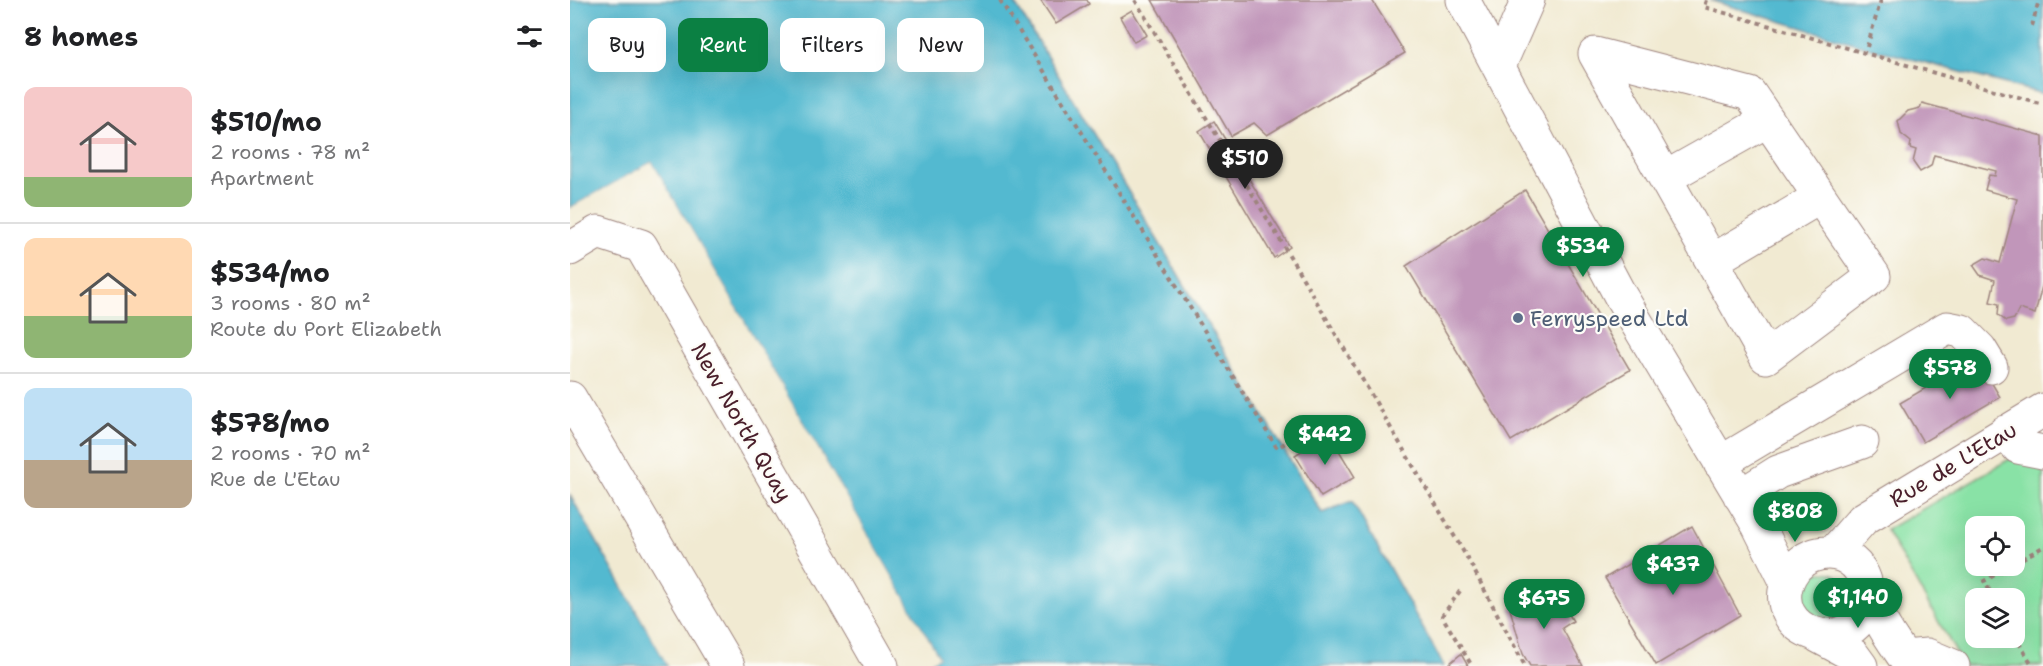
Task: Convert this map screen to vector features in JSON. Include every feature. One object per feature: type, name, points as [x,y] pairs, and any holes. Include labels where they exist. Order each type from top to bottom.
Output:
[{"type":"street","points":[[1463,0],[1620,295],[1758,525],[1787,583]]},
{"type":"street","points":[[1499,66],[1530,0]]},
{"type":"street","points":[[1595,54],[1750,94],[1874,276],[1766,357],[1665,178],[1595,54]]},
{"type":"street","points":[[1665,178],[1768,120]]},
{"type":"street","points":[[1712,261],[1820,197]]},
{"type":"street","name":"New North Quay","points":[[570,249],[598,231],[641,246],[882,666]]},
{"type":"street","points":[[1720,463],[1947,328],[1962,331],[1980,349],[1991,367]]},
{"type":"street","points":[[570,398],[728,666]]},
{"type":"street","name":"Rue de L'Etau","points":[[1822,555],[1863,519],[2043,410]]},
{"type":"street","points":[[2005,432],[2018,447],[2043,452]]},
{"type":"street","points":[[1740,496],[1778,472],[1862,442]]},
{"type":"street","points":[[1758,525],[1822,555],[1845,557],[1854,563],[1867,582],[1869,594],[1884,626],[1907,662],[1927,655],[1953,666]]},
{"type":"street","points":[[1822,555],[1800,563],[1792,572],[1787,583],[1785,597],[1791,616],[1805,631],[1853,655],[1861,666]]},
{"type":"street","points":[[1818,636],[1830,637],[1842,634],[1853,627],[1862,618],[1869,594]]},
{"type":"path","points":[[1000,0],[1277,448],[1308,430]]},
{"type":"path","points":[[1135,0],[1291,258],[1445,521],[1525,666]]},
{"type":"path","points":[[1706,0],[1704,7],[2043,104]]},
{"type":"path","points":[[1867,47],[1881,0]]},
{"type":"path","points":[[2032,26],[2039,0]]},
{"type":"path","points":[[2025,557],[2043,547]]},
{"type":"path","points":[[1988,588],[1984,581],[1993,576]]},
{"type":"path","points":[[1460,591],[1443,616],[1472,666]]},
{"type":"path","points":[[2022,648],[2033,666]]},
{"type":"green space","points":[[2013,457],[2043,461],[2043,666],[1964,666],[1886,530]]},
{"type":"green space","points":[[1824,572],[1841,579],[1848,596],[1841,613],[1824,620],[1807,613],[1800,596],[1807,579]]},
{"type":"water","points":[[570,0],[1013,0],[1322,513],[1352,501],[1444,666],[924,666],[939,657],[652,162],[570,208]]},
{"type":"water","points":[[1709,0],[2043,0],[2043,94],[1867,47]]},
{"type":"water","points":[[570,495],[668,666],[570,666]]},
{"type":"pier","points":[[652,162],[939,657],[924,666],[921,666],[935,656],[651,166],[570,211],[570,208]]},
{"type":"pier","points":[[570,492],[573,493],[671,666],[668,666]]},
{"type":"building","points":[[1040,0],[1087,0],[1089,4],[1056,24]]},
{"type":"building","points":[[1152,0],[1372,0],[1405,53],[1267,135],[1254,123],[1231,136]]},
{"type":"building","points":[[1132,10],[1147,35],[1134,42],[1120,17]]},
{"type":"building","points":[[1922,103],[2043,136],[2043,282],[2035,314],[2019,309],[2014,319],[2006,321],[1998,315],[1999,304],[1990,302],[1995,280],[1980,275],[1973,265],[1985,258],[2000,263],[2017,199],[1985,190],[1989,175],[1995,176],[1996,171],[1934,155],[1931,166],[1920,172],[1913,162],[1916,150],[1910,148],[1911,142],[1901,134],[1898,121],[1908,111],[1920,108]]},
{"type":"building","points":[[1214,121],[1290,247],[1274,258],[1199,131]]},
{"type":"building","name":"Ferryspeed Ltd","points":[[1525,190],[1630,370],[1511,441],[1406,266]]},
{"type":"building","points":[[1977,358],[2000,397],[1923,442],[1900,403]]},
{"type":"building","points":[[1329,434],[1355,477],[1321,497],[1295,455]]},
{"type":"building","points":[[1692,526],[1740,615],[1656,665],[1605,578]]},
{"type":"building","points":[[1551,584],[1573,621],[1562,628],[1583,666],[1530,666],[1523,654],[1510,609]]},
{"type":"building","points":[[1461,654],[1468,666],[1452,666],[1450,663]]},
{"type":"place","name":"Ferryspeed Ltd","points":[[1518,318]]}]
